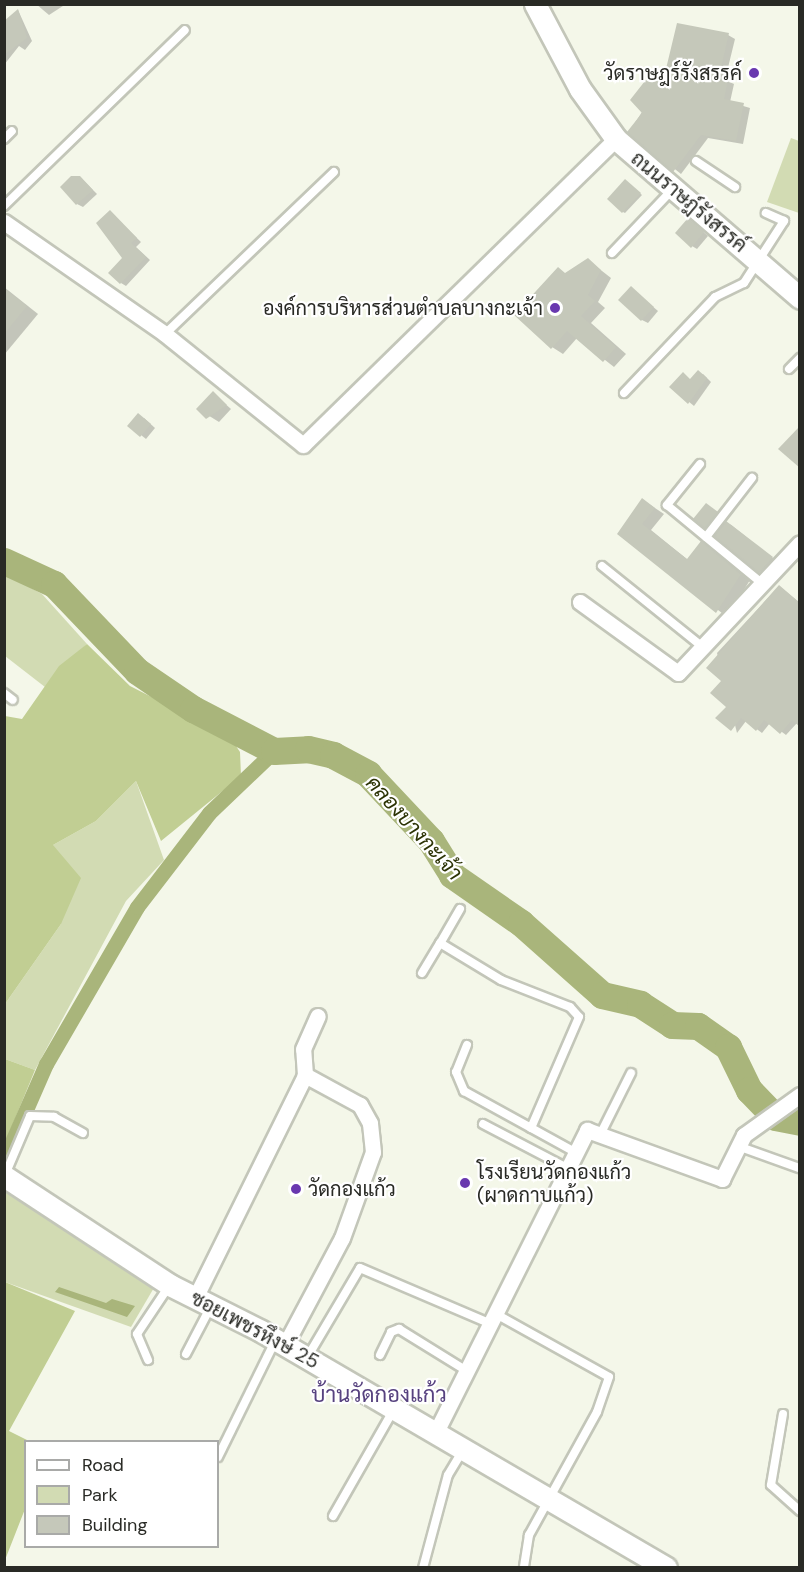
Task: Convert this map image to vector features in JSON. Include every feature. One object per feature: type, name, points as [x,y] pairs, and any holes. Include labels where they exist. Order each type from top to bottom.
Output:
[{"type":"street","name":"ถนนราษฎ์รังสรรค์","points":[[535,4],[580,89],[616,139],[672,190],[800,298]]},
{"type":"street","points":[[4,222],[165,334],[303,445],[616,139]]},
{"type":"street","points":[[580,602],[678,673],[705,649],[800,543]]},
{"type":"street","points":[[203,1302],[305,1076],[303,1049],[318,1016]]},
{"type":"street","points":[[281,1342],[347,1228],[373,1152],[370,1123],[360,1105],[305,1076]]},
{"type":"street","points":[[436,1432],[587,1130],[601,1133],[722,1179],[738,1146],[765,1118],[800,1095]]},
{"type":"street","name":"ซอยเพชรหึงษ์ 25","points":[[5,1176],[170,1285],[281,1342],[552,1498],[666,1568]]},
{"type":"lane","points":[[4,206],[185,30]]},
{"type":"lane","points":[[4,139],[12,131]]},
{"type":"lane","points":[[696,160],[735,187]]},
{"type":"lane","points":[[165,334],[334,171]]},
{"type":"lane","points":[[612,253],[672,190]]},
{"type":"lane","points":[[624,393],[715,297],[744,283],[784,221],[766,213]]},
{"type":"lane","points":[[789,369],[800,358]]},
{"type":"lane","points":[[700,464],[667,505],[763,584]]},
{"type":"lane","points":[[706,537],[752,478]]},
{"type":"lane","points":[[602,566],[705,649]]},
{"type":"lane","points":[[4,693],[13,700]]},
{"type":"lane","points":[[422,973],[460,909]]},
{"type":"lane","points":[[440,943],[501,980],[570,1007],[579,1017],[531,1128]]},
{"type":"lane","points":[[467,1045],[456,1083],[575,1152]]},
{"type":"lane","points":[[601,1133],[631,1074]]},
{"type":"lane","points":[[5,1176],[30,1116],[54,1117],[83,1133]]},
{"type":"lane","points":[[483,1124],[567,1168]]},
{"type":"lane","points":[[738,1146],[798,1168]]},
{"type":"lane","points":[[307,1358],[360,1268],[494,1319],[609,1377],[552,1498],[529,1535],[524,1568]]},
{"type":"lane","points":[[148,1360],[137,1334],[170,1285]]},
{"type":"lane","points":[[186,1354],[203,1302]]},
{"type":"lane","points":[[380,1354],[391,1332],[399,1329],[467,1371]]},
{"type":"lane","points":[[219,1455],[281,1342]]},
{"type":"lane","points":[[333,1516],[394,1408]]},
{"type":"lane","points":[[783,1414],[771,1485],[800,1511]]},
{"type":"lane","points":[[423,1568],[448,1475],[464,1448]]},
{"type":"green space","points":[[791,138],[799,141],[799,213],[767,202]]},
{"type":"green space","points":[[4,573],[42,594],[87,644],[45,687],[5,656]]},
{"type":"green space","points":[[136,781],[164,860],[126,901],[35,1070],[5,1059],[5,1004],[61,924],[53,845],[96,821]]},
{"type":"green space","points":[[4,1187],[155,1286],[131,1327],[5,1282]]},
{"type":"shaded area","points":[[87,644],[130,686],[230,737],[240,752],[241,776],[161,841],[136,781],[96,821],[53,845],[81,878],[61,924],[5,1004],[5,716],[22,719],[59,666]]},
{"type":"shaded area","points":[[4,1059],[35,1070],[5,1143]]},
{"type":"shaded area","points":[[5,1282],[75,1311],[9,1431],[27,1440],[24,1440],[24,1512],[5,1560]]},
{"type":"shaded area","points":[[59,1287],[106,1303],[112,1299],[135,1306],[127,1317],[55,1292]]},
{"type":"building","points":[[18,9],[27,38],[4,55],[4,21]]},
{"type":"building","points":[[677,23],[729,33],[719,77],[728,79],[724,99],[744,103],[736,141],[701,135],[673,172],[627,132],[642,113],[630,100],[656,67],[665,73]]},
{"type":"building","points":[[71,176],[80,176],[93,190],[76,205],[60,187]]},
{"type":"building","points":[[625,179],[641,193],[622,213],[607,199]]},
{"type":"building","points":[[110,210],[137,238],[131,243],[146,257],[120,284],[108,273],[122,258],[96,223]]},
{"type":"building","points":[[688,218],[704,232],[691,248],[675,233]]},
{"type":"building","name":"องค์การบริหารส่วนตำบลบางกะเจ้า","points":[[588,258],[601,270],[588,295],[595,301],[581,316],[616,347],[603,362],[567,331],[551,349],[514,315],[558,267],[565,273]]},
{"type":"building","points":[[631,286],[654,307],[641,321],[618,300]]},
{"type":"building","points":[[4,288],[27,306],[4,334]]},
{"type":"building","points":[[698,370],[707,378],[688,404],[669,387],[683,372],[690,379]]},
{"type":"building","points":[[213,391],[227,405],[206,419],[196,409]]},
{"type":"building","points":[[138,413],[151,424],[140,437],[127,426]]},
{"type":"building","points":[[800,426],[800,468],[778,449]]},
{"type":"building","points":[[642,498],[655,508],[642,524],[687,559],[701,541],[741,574],[716,613],[617,534]]},
{"type":"building","points":[[706,503],[718,512],[705,529],[693,519]]},
{"type":"building","points":[[726,521],[773,557],[759,573],[714,536]]},
{"type":"building","points":[[779,585],[800,603],[800,727],[792,720],[780,734],[764,720],[756,731],[741,718],[731,731],[715,718],[726,707],[710,693],[721,681],[706,668]]},
{"type":"waterway","name":"คลองบางกะเจ้า","points":[[4,561],[54,584],[137,671],[193,709],[274,751],[308,749],[333,755],[368,774],[431,841],[452,875],[521,923],[602,995],[640,1004],[672,1025],[698,1026],[728,1047],[749,1090],[775,1117],[800,1122]]},
{"type":"waterway","points":[[4,1160],[46,1064],[137,907],[209,813],[274,751]]},
{"type":"place","name":"วัดราษฎร์รังสรรค์","points":[[754,73]]},
{"type":"place","name":"องค์การบริหารส่วนตำบลบางกะเจ้า","points":[[555,308]]},
{"type":"place","name":"โรงเรียนวัดกองแก้ว (ผาดกาบแก้ว)","points":[[465,1183]]},
{"type":"place","name":"วัดกองแก้ว","points":[[296,1189]]},
{"type":"district","name":"บ้านวัดกองแก้ว","points":[[379,1395]]}]
